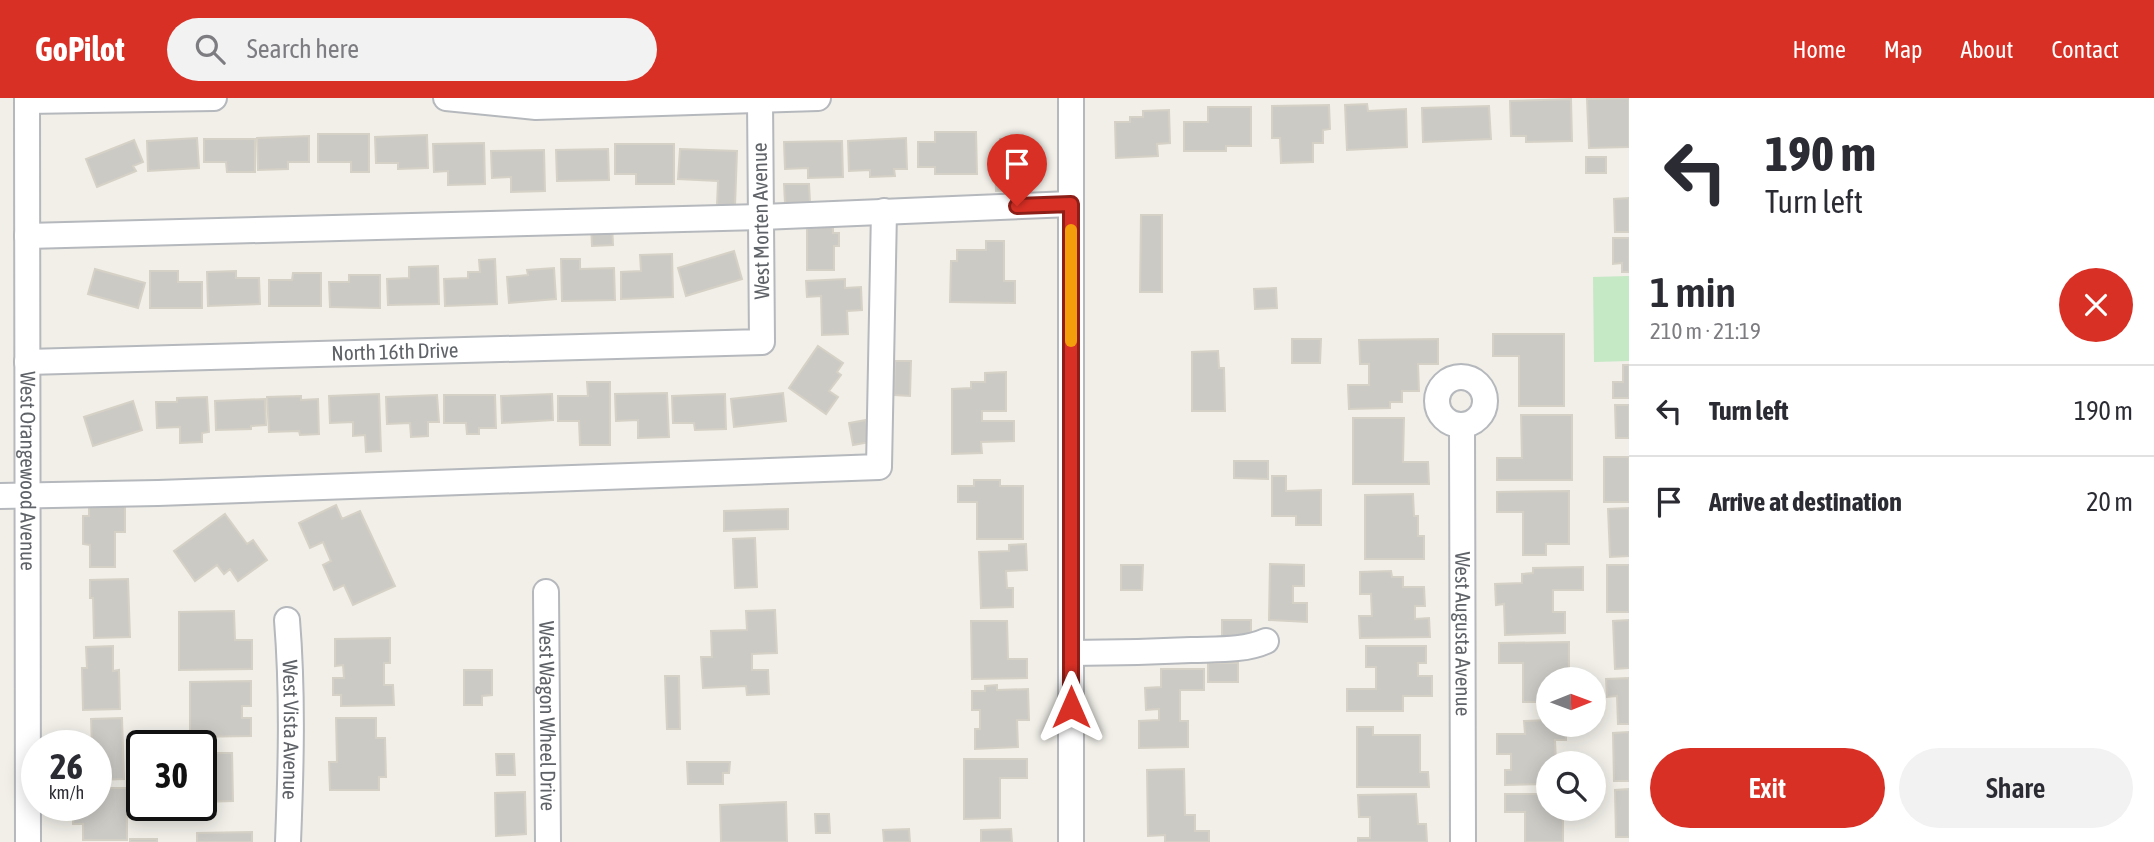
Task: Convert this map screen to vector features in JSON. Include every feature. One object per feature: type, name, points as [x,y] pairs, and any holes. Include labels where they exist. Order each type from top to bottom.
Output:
[{"type":"street","points":[[27,99],[214,98]]},
{"type":"street","points":[[446,98],[536,107],[818,98]]},
{"type":"street","points":[[1071,98],[1071,842]]},
{"type":"street","name":"West Orangewood Avenue","points":[[27,99],[28,842]]},
{"type":"street","name":"West Morten Avenue","points":[[760,100],[762,342]]},
{"type":"street","points":[[27,236],[761,217],[1071,204]]},
{"type":"street","points":[[0,496],[158,493],[879,467],[884,211]]},
{"type":"street","name":"North 16th Drive","points":[[27,362],[762,342]]},
{"type":"street","name":"West Augusta Avenue","points":[[1462,426],[1463,842]]},
{"type":"street","name":"West Wagon Wheel Drive","points":[[546,592],[548,842]]},
{"type":"street","name":"West Vista Avenue","points":[[288,620],[291,716],[288,842]]},
{"type":"street","points":[[1071,653],[1215,649],[1255,646],[1266,641]]},
{"type":"green space","points":[[1629,276],[1629,361],[1594,362],[1593,277]]},
{"type":"building","points":[[1629,98],[1629,147],[1589,148],[1587,99]]},
{"type":"building","points":[[1571,99],[1572,141],[1526,142],[1526,136],[1511,136],[1510,101]]},
{"type":"building","points":[[1367,104],[1368,111],[1406,109],[1407,147],[1347,150],[1345,105]]},
{"type":"building","points":[[1329,105],[1330,129],[1323,130],[1323,143],[1313,143],[1313,162],[1281,163],[1280,138],[1272,138],[1272,106]]},
{"type":"building","points":[[1489,106],[1491,139],[1423,142],[1422,108]]},
{"type":"building","points":[[1208,107],[1251,107],[1251,146],[1226,146],[1226,151],[1184,151],[1184,122],[1208,122]]},
{"type":"building","points":[[1169,110],[1170,143],[1157,144],[1158,156],[1116,158],[1115,122],[1130,122],[1130,117],[1143,117],[1143,111]]},
{"type":"building","points":[[935,132],[976,132],[977,174],[935,174],[935,167],[918,167],[918,142],[935,142]]},
{"type":"building","points":[[318,134],[369,134],[369,172],[351,172],[351,162],[318,162]]},
{"type":"building","points":[[427,135],[428,168],[398,169],[398,163],[376,163],[375,137]]},
{"type":"building","points":[[309,136],[309,162],[288,162],[288,169],[258,170],[257,138]]},
{"type":"building","points":[[197,138],[199,168],[148,171],[147,141]]},
{"type":"building","points":[[906,138],[907,169],[894,169],[895,176],[870,177],[870,170],[849,171],[848,141]]},
{"type":"building","points":[[1026,138],[1028,190],[996,191],[995,162],[1000,161],[1000,139]]},
{"type":"building","points":[[204,139],[255,139],[255,172],[227,172],[226,162],[204,162]]},
{"type":"building","points":[[134,140],[143,162],[133,166],[136,171],[97,187],[86,159]]},
{"type":"building","points":[[842,141],[843,177],[808,178],[808,168],[785,169],[784,142]]},
{"type":"building","points":[[484,143],[485,184],[448,185],[448,171],[434,172],[433,144]]},
{"type":"building","points":[[615,144],[674,144],[674,184],[636,184],[636,174],[615,174]]},
{"type":"building","points":[[608,149],[609,180],[557,181],[556,150]]},
{"type":"building","points":[[680,149],[737,151],[735,206],[717,205],[718,181],[678,179]]},
{"type":"building","points":[[544,150],[545,191],[511,192],[511,177],[492,178],[491,151]]},
{"type":"building","points":[[1586,157],[1606,157],[1606,173],[1586,173]]},
{"type":"building","points":[[784,184],[809,184],[810,202],[785,203]]},
{"type":"building","points":[[1629,198],[1629,232],[1615,232],[1614,199]]},
{"type":"building","points":[[1141,215],[1162,215],[1162,292],[1140,292]]},
{"type":"building","points":[[807,218],[833,219],[833,233],[839,233],[839,246],[834,246],[834,270],[807,270]]},
{"type":"building","points":[[612,223],[613,245],[592,246],[591,224]]},
{"type":"building","points":[[1613,238],[1629,238],[1629,272],[1622,272],[1622,263],[1613,264]]},
{"type":"building","points":[[986,241],[1004,241],[1004,281],[1015,281],[1015,303],[950,302],[951,261],[957,261],[957,250],[986,250]]},
{"type":"building","points":[[734,251],[742,279],[686,296],[678,268]]},
{"type":"building","points":[[672,254],[673,297],[621,299],[621,272],[641,271],[640,255]]},
{"type":"building","points":[[495,259],[497,304],[445,306],[444,279],[468,278],[468,272],[480,272],[479,260]]},
{"type":"building","points":[[561,259],[580,259],[580,269],[614,268],[615,300],[562,301]]},
{"type":"building","points":[[438,266],[439,304],[388,305],[387,279],[409,278],[409,267]]},
{"type":"building","points":[[554,268],[556,299],[509,303],[507,277],[528,275],[527,270]]},
{"type":"building","points":[[95,269],[145,283],[138,308],[88,294]]},
{"type":"building","points":[[150,271],[178,271],[178,282],[202,282],[202,308],[150,308]]},
{"type":"building","points":[[236,271],[236,278],[259,278],[260,304],[208,306],[207,272]]},
{"type":"building","points":[[293,273],[321,273],[321,306],[269,306],[269,280],[292,280]]},
{"type":"building","points":[[349,275],[380,275],[380,308],[330,307],[329,282],[349,282]]},
{"type":"building","points":[[845,279],[845,288],[861,287],[862,310],[847,311],[848,334],[822,335],[821,296],[807,297],[806,281]]},
{"type":"building","points":[[1276,288],[1277,308],[1255,309],[1254,289]]},
{"type":"building","points":[[1493,334],[1564,334],[1564,406],[1519,406],[1519,356],[1493,356]]},
{"type":"building","points":[[1292,339],[1321,339],[1320,363],[1292,363]]},
{"type":"building","points":[[1438,339],[1438,364],[1418,364],[1419,391],[1402,391],[1402,402],[1390,402],[1390,408],[1349,409],[1348,385],[1369,385],[1369,364],[1360,364],[1359,340]]},
{"type":"building","points":[[818,346],[843,363],[837,372],[841,375],[829,391],[838,397],[826,414],[789,388]]},
{"type":"building","points":[[1218,351],[1219,368],[1224,368],[1225,411],[1192,411],[1192,352]]},
{"type":"building","points":[[895,361],[911,361],[910,396],[894,395]]},
{"type":"building","points":[[1623,365],[1629,365],[1629,398],[1613,398],[1613,382],[1623,382]]},
{"type":"building","points":[[1006,372],[1006,411],[982,411],[982,421],[1014,421],[1014,441],[981,442],[982,453],[952,454],[952,389],[971,388],[971,382],[985,382],[985,373]]},
{"type":"building","points":[[587,382],[610,382],[610,445],[580,445],[579,421],[558,421],[558,396],[588,396]]},
{"type":"building","points":[[667,393],[669,437],[638,438],[638,420],[616,421],[615,394]]},
{"type":"building","points":[[783,393],[786,421],[734,427],[731,399]]},
{"type":"building","points":[[379,394],[381,451],[366,452],[365,435],[353,436],[353,422],[330,423],[329,396]]},
{"type":"building","points":[[552,394],[553,420],[502,423],[501,396]]},
{"type":"building","points":[[725,394],[726,429],[695,430],[694,423],[673,423],[672,396]]},
{"type":"building","points":[[437,395],[439,422],[428,422],[428,436],[411,437],[410,423],[387,424],[386,397]]},
{"type":"building","points":[[444,395],[495,395],[496,428],[479,428],[479,434],[467,434],[466,423],[444,423]]},
{"type":"building","points":[[301,396],[301,400],[318,399],[319,434],[300,435],[299,431],[269,432],[267,397]]},
{"type":"building","points":[[207,397],[209,432],[202,433],[202,442],[180,443],[180,427],[157,428],[156,402]]},
{"type":"building","points":[[265,399],[266,425],[251,426],[251,429],[216,430],[215,401]]},
{"type":"building","points":[[133,401],[142,430],[93,446],[84,417]]},
{"type":"building","points":[[1615,405],[1629,405],[1629,438],[1616,438]]},
{"type":"building","points":[[1521,415],[1572,415],[1572,480],[1497,480],[1497,458],[1522,458]]},
{"type":"building","points":[[1353,418],[1404,418],[1403,462],[1428,462],[1429,484],[1353,484]]},
{"type":"building","points":[[866,420],[870,442],[853,445],[849,423]]},
{"type":"building","points":[[1604,457],[1629,457],[1629,502],[1604,502]]},
{"type":"building","points":[[1234,461],[1268,461],[1268,479],[1234,478]]},
{"type":"building","points":[[1272,476],[1286,476],[1286,491],[1321,490],[1321,525],[1296,525],[1296,516],[1272,516]]},
{"type":"building","points":[[974,480],[1000,480],[1000,486],[1023,486],[1023,539],[977,539],[977,502],[958,502],[958,486],[974,486]]},
{"type":"building","points":[[1569,491],[1569,544],[1546,544],[1546,555],[1523,555],[1523,512],[1497,512],[1497,492]]},
{"type":"building","points":[[1413,494],[1414,516],[1418,516],[1418,536],[1424,536],[1424,559],[1365,559],[1365,495]]},
{"type":"building","points":[[89,498],[125,498],[125,532],[115,532],[115,567],[90,567],[90,545],[83,544],[83,516],[89,516]]},
{"type":"building","points":[[336,505],[342,519],[360,511],[395,586],[353,605],[344,585],[334,590],[323,565],[331,561],[323,542],[310,548],[299,523]]},
{"type":"building","points":[[1629,508],[1629,556],[1610,557],[1608,509]]},
{"type":"building","points":[[788,509],[788,529],[724,531],[724,511]]},
{"type":"building","points":[[225,514],[247,544],[253,540],[267,560],[238,581],[230,569],[224,574],[217,565],[195,581],[174,551]]},
{"type":"building","points":[[755,538],[757,587],[735,588],[733,539]]},
{"type":"building","points":[[1026,544],[1027,570],[1006,571],[1007,588],[1013,588],[1013,607],[981,608],[979,552],[1009,551],[1009,545]]},
{"type":"building","points":[[1270,564],[1304,565],[1304,586],[1293,586],[1293,603],[1307,603],[1307,622],[1269,620]]},
{"type":"building","points":[[1121,565],[1143,565],[1142,590],[1121,590]]},
{"type":"building","points":[[1607,565],[1629,565],[1629,612],[1607,612]]},
{"type":"building","points":[[1583,567],[1583,590],[1553,590],[1553,612],[1565,612],[1565,633],[1505,635],[1504,604],[1496,605],[1495,584],[1522,583],[1522,574],[1533,573],[1533,568]]},
{"type":"building","points":[[1391,571],[1392,577],[1403,577],[1403,587],[1424,587],[1425,606],[1415,606],[1415,619],[1429,618],[1430,637],[1360,638],[1359,616],[1372,616],[1371,594],[1360,594],[1360,572]]},
{"type":"building","points":[[128,579],[130,637],[94,638],[90,580]]},
{"type":"building","points":[[775,610],[777,653],[752,654],[752,670],[768,670],[769,694],[747,695],[746,686],[703,688],[701,657],[712,657],[711,631],[747,630],[746,611]]},
{"type":"building","points":[[234,611],[235,640],[252,640],[252,669],[179,670],[179,612]]},
{"type":"building","points":[[1222,620],[1251,620],[1251,638],[1222,638]]},
{"type":"building","points":[[1629,620],[1629,668],[1615,669],[1613,621]]},
{"type":"building","points":[[971,621],[1007,621],[1008,659],[1027,659],[1027,678],[972,679]]},
{"type":"building","points":[[390,638],[390,663],[384,663],[384,685],[393,685],[394,705],[341,706],[341,695],[333,695],[333,678],[344,678],[343,665],[335,666],[335,639]]},
{"type":"building","points":[[1569,642],[1569,667],[1536,667],[1536,702],[1523,702],[1523,663],[1499,663],[1499,643]]},
{"type":"building","points":[[113,646],[113,671],[119,670],[120,709],[83,710],[82,668],[87,668],[86,647]]},
{"type":"building","points":[[1366,646],[1426,646],[1426,663],[1418,663],[1418,676],[1432,676],[1432,696],[1403,696],[1403,711],[1347,711],[1347,689],[1376,689],[1376,667],[1366,667]]},
{"type":"building","points":[[1208,663],[1238,663],[1238,682],[1208,682]]},
{"type":"building","points":[[1161,669],[1204,669],[1204,690],[1180,690],[1180,721],[1188,721],[1188,747],[1139,748],[1139,721],[1159,720],[1159,709],[1146,710],[1145,688],[1161,687]]},
{"type":"building","points":[[464,670],[492,670],[492,695],[482,696],[482,705],[464,705]]},
{"type":"building","points":[[665,676],[679,676],[680,729],[667,729]]},
{"type":"building","points":[[1629,678],[1629,724],[1618,724],[1617,696],[1607,697],[1606,679]]},
{"type":"building","points":[[251,681],[251,706],[242,706],[242,718],[251,718],[251,736],[217,737],[217,730],[190,730],[190,682]]},
{"type":"building","points":[[997,685],[997,690],[1028,689],[1029,720],[1017,720],[1018,747],[975,749],[975,729],[980,729],[980,710],[972,710],[972,691],[985,691],[985,686]]},
{"type":"building","points":[[122,718],[124,779],[112,779],[112,730],[91,730],[91,719]]},
{"type":"building","points":[[336,718],[376,718],[376,738],[385,738],[386,777],[379,777],[379,790],[330,790],[329,762],[337,762]]},
{"type":"building","points":[[1524,721],[1536,721],[1536,737],[1566,737],[1566,740],[1555,740],[1556,751],[1536,751],[1536,784],[1505,785],[1505,770],[1511,770],[1511,754],[1497,754],[1497,734],[1525,734]]},
{"type":"building","points":[[1357,727],[1373,727],[1373,735],[1420,735],[1420,772],[1428,772],[1429,787],[1357,787]]},
{"type":"building","points":[[1629,732],[1629,781],[1614,781],[1613,733]]},
{"type":"building","points":[[217,753],[232,753],[233,801],[217,802]]},
{"type":"building","points":[[496,754],[514,754],[515,775],[497,775]]},
{"type":"building","points":[[964,759],[1027,759],[1027,778],[1000,778],[1000,818],[964,819]]},
{"type":"building","points":[[687,762],[730,762],[729,773],[723,773],[723,784],[688,784]]},
{"type":"building","points":[[1184,769],[1185,815],[1195,815],[1195,831],[1209,831],[1209,842],[1165,842],[1165,835],[1148,836],[1147,770]]},
{"type":"building","points":[[112,788],[126,788],[127,840],[83,840],[83,824],[73,824],[73,821],[112,821]]},
{"type":"building","points":[[1629,789],[1629,837],[1616,837],[1615,790]]},
{"type":"building","points":[[525,792],[526,834],[496,836],[495,793]]},
{"type":"building","points":[[1416,794],[1418,824],[1426,824],[1427,842],[1358,842],[1358,838],[1370,838],[1370,817],[1359,817],[1358,795]]},
{"type":"building","points":[[1505,794],[1536,794],[1536,821],[1563,821],[1563,842],[1525,842],[1525,812],[1505,812]]},
{"type":"building","points":[[786,802],[787,842],[721,842],[720,805]]},
{"type":"building","points":[[815,814],[829,814],[830,833],[816,833]]},
{"type":"building","points":[[909,829],[910,842],[884,842],[883,830]]},
{"type":"building","points":[[1011,829],[1012,842],[981,842],[981,830]]},
{"type":"building","points":[[252,832],[252,842],[197,842],[197,833]]},
{"type":"building","points":[[130,839],[157,839],[157,842],[130,842]]},
{"type":"slow traffic","points":[[1071,230],[1071,341]]},
{"type":"route","points":[[1017,206],[1071,204],[1071,707]]}]
